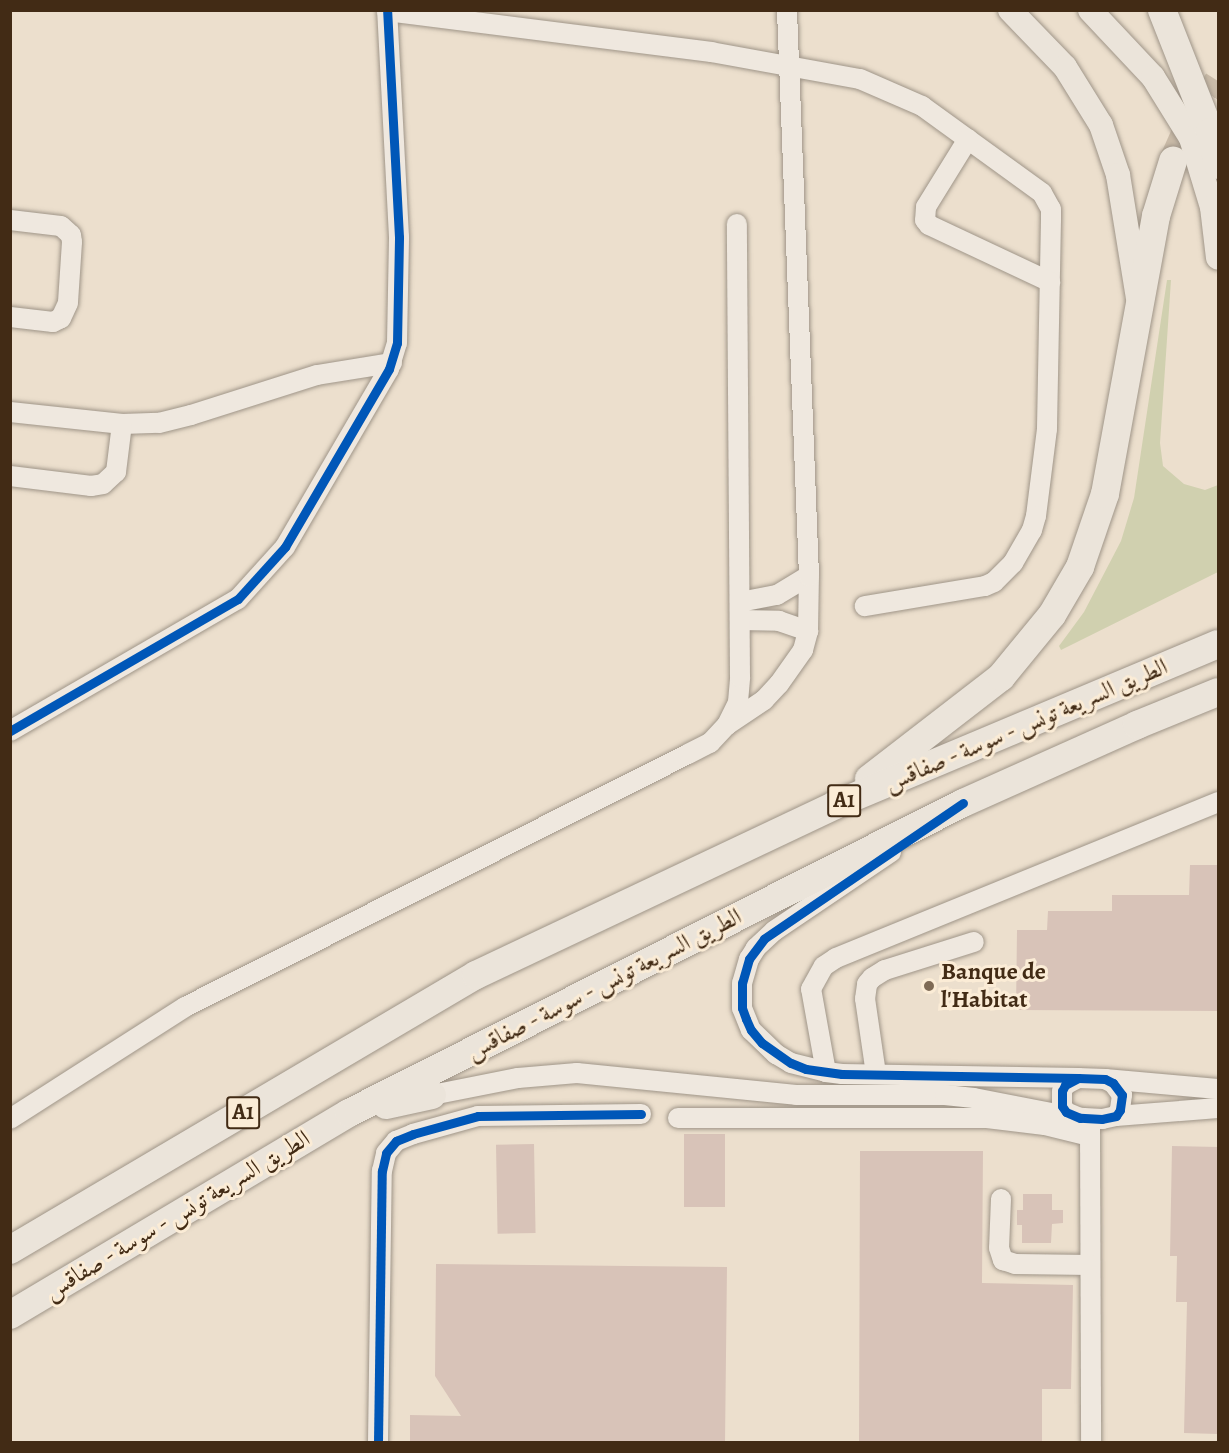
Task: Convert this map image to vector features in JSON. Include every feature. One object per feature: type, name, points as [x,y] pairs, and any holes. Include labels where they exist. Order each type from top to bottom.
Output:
[{"type":"highway","points":[[1162,10],[1210,132],[1218,165]]},
{"type":"highway","points":[[1170,10],[1218,98]]},
{"type":"highway","points":[[834,805],[992,685],[1019,658],[1062,599],[1090,543],[1105,494],[1156,216],[1173,161]]},
{"type":"highway","name":"الطريق السريعة تونس - سوسة - صفاقس","points":[[10,1250],[476,975],[834,805],[1218,644]]},
{"type":"highway","name":"الطريق السريعة تونس - سوسة - صفاقس","points":[[10,1315],[349,1113],[963,803],[1137,725],[1218,692]]},
{"type":"highway","points":[[349,1113],[432,1095]]},
{"type":"main road","points":[[1010,10],[1065,67],[1101,126],[1118,175],[1139,306]]},
{"type":"main road","points":[[1090,10],[1153,77],[1191,138],[1210,196],[1218,258]]},
{"type":"street","points":[[10,1119],[185,1007],[710,743],[728,725],[755,707],[779,684],[803,650],[808,631],[809,576],[791,66],[787,10]]},
{"type":"street","points":[[10,731],[238,599],[285,548],[392,363],[397,343],[399,237],[387,11],[689,49],[860,79],[892,91],[921,106],[1042,193],[1047,200],[1051,219],[1045,456],[1036,516],[1026,543],[1003,574],[985,586],[865,606]]},
{"type":"street","points":[[968,139],[926,207],[925,220],[929,225],[1050,282]]},
{"type":"street","points":[[10,220],[61,226],[71,236],[72,242],[68,303],[61,318],[53,322],[10,317]]},
{"type":"street","points":[[728,725],[738,702],[740,611],[737,224]]},
{"type":"street","points":[[10,412],[122,424],[159,423],[191,416],[317,375],[392,363]]},
{"type":"street","points":[[10,476],[91,486],[103,484],[116,472],[122,424]]},
{"type":"street","points":[[740,611],[777,595],[809,576]]},
{"type":"street","points":[[740,611],[808,631]]},
{"type":"street","points":[[826,1072],[812,989],[816,976],[824,966],[836,958],[1218,802]]},
{"type":"street","points":[[963,803],[774,931],[749,959],[741,996],[751,1030],[769,1049],[791,1063],[826,1072],[1078,1077],[1218,1089]]},
{"type":"street","points":[[876,1074],[864,999],[867,984],[885,970],[974,942]]},
{"type":"street","points":[[432,1095],[518,1078],[577,1073],[796,1095],[945,1095],[996,1100],[1084,1124]]},
{"type":"street","points":[[1078,1077],[1065,1085],[1060,1099],[1062,1106],[1084,1124],[1090,1265],[1091,1443]]},
{"type":"street","points":[[1105,1079],[1113,1083],[1122,1095],[1120,1110],[1116,1116]]},
{"type":"street","points":[[795,1119],[796,1095]]},
{"type":"street","points":[[678,1118],[987,1118],[1045,1125],[1084,1124],[1116,1116],[1218,1108]]},
{"type":"street","points":[[378,1443],[382,1171],[386,1152],[396,1141],[413,1134],[478,1116],[641,1114]]},
{"type":"street","points":[[1001,1198],[999,1248],[1003,1260],[1015,1264],[1090,1265]]},
{"type":"green space","points":[[1167,280],[1171,280],[1160,443],[1163,466],[1184,484],[1205,490],[1218,485],[1218,572],[1061,650],[1059,646],[1084,612],[1121,541],[1134,498]]},
{"type":"building","points":[[1190,865],[1218,865],[1218,1011],[1016,1010],[1017,930],[1047,930],[1048,911],[1112,911],[1112,895],[1189,895]]},
{"type":"building","points":[[684,1134],[725,1134],[725,1207],[684,1207]]},
{"type":"building","points":[[534,1144],[536,1233],[498,1234],[496,1145]]},
{"type":"building","points":[[1172,1146],[1218,1147],[1218,1434],[1184,1433],[1187,1302],[1176,1302],[1177,1256],[1170,1256]]},
{"type":"building","points":[[860,1151],[983,1151],[982,1283],[1073,1285],[1071,1389],[1042,1389],[1042,1443],[859,1443]]},
{"type":"building","points":[[1023,1194],[1052,1194],[1052,1210],[1063,1210],[1063,1223],[1052,1224],[1051,1243],[1022,1243],[1022,1225],[1017,1225],[1017,1210],[1023,1210]]},
{"type":"building","points":[[436,1264],[727,1267],[725,1443],[410,1443],[410,1415],[461,1416],[435,1376]]},
{"type":"tunnel","points":[[1173,161],[1187,130],[1218,81]]},
{"type":"cycle path","points":[[10,731],[238,599],[285,547],[389,369],[397,343],[399,237],[387,10]]},
{"type":"cycle path","points":[[963,803],[764,939],[749,959],[742,983],[742,1008],[746,1019],[751,1030],[762,1043],[791,1063],[806,1069],[842,1074],[1078,1078],[1105,1079],[1113,1083],[1122,1095],[1120,1110],[1116,1116],[1102,1119],[1080,1118],[1066,1112],[1062,1106],[1062,1091],[1065,1085],[1078,1078]]},
{"type":"cycle path","points":[[378,1442],[382,1171],[386,1153],[396,1141],[413,1134],[478,1116],[641,1114]]},
{"type":"place","name":"Banque de l'Habitat","points":[[929,986]]}]
